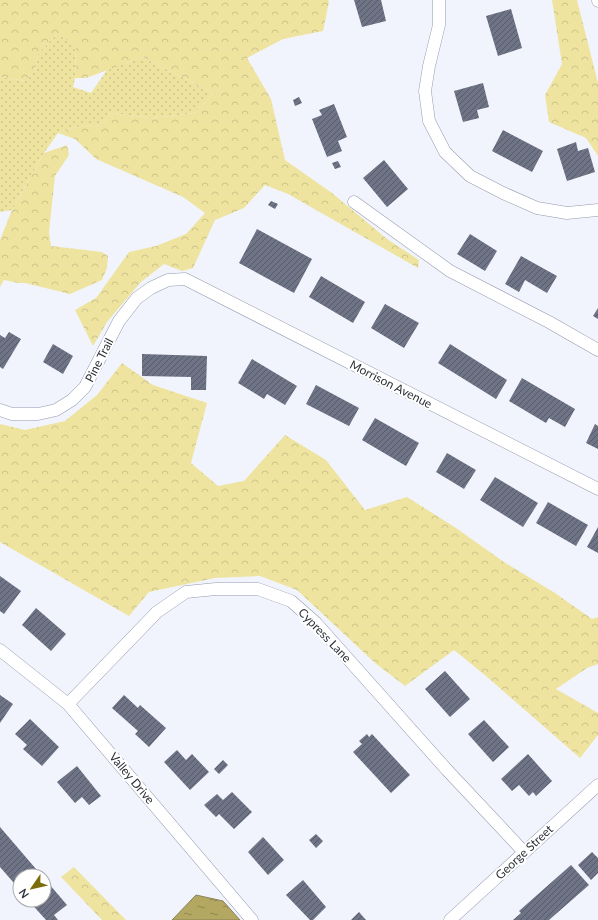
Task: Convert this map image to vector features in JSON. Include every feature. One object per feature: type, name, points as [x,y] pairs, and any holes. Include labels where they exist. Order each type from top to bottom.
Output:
[{"type":"street","points":[[439,0],[439,25],[429,66],[426,91],[429,121],[445,152],[470,176],[537,208],[567,213],[598,210]]},
{"type":"street","points":[[354,202],[450,271],[549,322],[598,350]]},
{"type":"street","name":"Pine Trail","points":[[0,410],[12,414],[38,414],[56,410],[72,400],[85,387],[119,321],[137,298],[151,288],[168,280],[185,279]]},
{"type":"street","name":"Morrison Avenue","points":[[185,279],[598,489]]},
{"type":"street","name":"Cypress Lane","points":[[68,704],[157,612],[186,592],[216,589],[258,589],[291,601],[316,623],[447,770],[524,852]]},
{"type":"street","name":"Valley Drive","points":[[0,650],[68,704],[252,920]]},
{"type":"street","name":"George Street","points":[[450,920],[598,785]]},
{"type":"green space","points":[[0,0],[328,0],[329,2],[323,31],[283,39],[247,58],[271,99],[285,160],[332,193],[387,239],[419,260],[418,268],[288,194],[265,185],[244,208],[215,220],[193,268],[182,271],[164,264],[141,282],[107,322],[93,346],[75,310],[96,298],[129,252],[156,246],[186,234],[205,213],[183,197],[96,159],[75,139],[58,133],[84,125],[101,126],[110,113],[152,118],[195,113],[213,93],[143,57],[86,78],[75,78],[76,45],[57,34],[38,54],[35,71],[26,81],[0,77]]},
{"type":"green space","points":[[552,0],[577,0],[598,83],[598,156],[586,138],[549,122],[545,95],[562,64]]},
{"type":"green space","points":[[57,34],[76,45],[75,78],[73,87],[91,93],[107,70],[143,57],[213,93],[195,113],[152,118],[110,113],[101,126],[84,125],[58,133],[44,153],[12,210],[0,212],[0,77],[26,81],[35,71],[38,54]]},
{"type":"green space","points":[[67,145],[69,155],[55,176],[49,232],[51,246],[102,252],[108,256],[107,268],[102,280],[70,294],[25,283],[4,280],[0,287],[0,240],[12,210],[44,153]]},
{"type":"green space","points":[[122,363],[153,385],[207,403],[191,463],[218,486],[244,481],[285,435],[326,460],[365,510],[407,497],[456,528],[504,562],[555,593],[592,619],[598,617],[598,664],[587,668],[556,689],[598,713],[598,735],[580,758],[454,650],[405,686],[375,663],[297,590],[260,576],[215,578],[149,592],[129,616],[0,542],[0,424],[25,430],[65,421],[97,395]]},
{"type":"green space","points":[[74,867],[126,920],[102,920],[61,877]]},
{"type":"water","points":[[196,895],[223,901],[240,920],[172,920]]},
{"type":"building","points":[[354,0],[381,0],[386,21],[362,27]]},
{"type":"building","points":[[511,9],[522,48],[498,56],[486,16]]},
{"type":"building","points":[[483,83],[489,107],[477,110],[479,118],[463,122],[454,91]]},
{"type":"building","points":[[299,97],[302,103],[295,106],[293,100]]},
{"type":"building","points":[[334,104],[347,137],[338,141],[342,151],[327,157],[312,119],[322,115],[319,110]]},
{"type":"building","points":[[503,130],[543,151],[532,172],[492,151]]},
{"type":"building","points":[[576,142],[578,151],[588,148],[595,172],[567,181],[557,149]]},
{"type":"building","points":[[384,160],[408,189],[387,207],[363,178]]},
{"type":"building","points":[[338,161],[341,167],[335,169],[332,163]]},
{"type":"building","points":[[271,201],[278,204],[275,209],[268,205]]},
{"type":"building","points":[[257,229],[312,259],[294,293],[239,263]]},
{"type":"building","points":[[470,234],[497,251],[485,271],[457,254]]},
{"type":"building","points":[[521,256],[557,276],[547,293],[525,280],[519,292],[505,284]]},
{"type":"building","points":[[321,276],[365,302],[353,323],[309,297]]},
{"type":"building","points":[[385,304],[419,323],[404,348],[371,328]]},
{"type":"building","points":[[598,308],[598,319],[593,316]]},
{"type":"building","points":[[9,332],[21,339],[3,369],[0,367],[0,335],[5,338]]},
{"type":"building","points":[[53,344],[73,356],[63,374],[43,362]]},
{"type":"building","points":[[450,344],[507,380],[496,399],[438,363]]},
{"type":"building","points":[[142,354],[207,356],[206,390],[191,390],[191,377],[142,376]]},
{"type":"building","points":[[252,359],[297,386],[285,405],[267,394],[264,399],[238,383]]},
{"type":"building","points":[[522,378],[575,409],[565,427],[549,418],[546,423],[509,401]]},
{"type":"building","points":[[316,385],[359,408],[349,426],[306,404]]},
{"type":"building","points":[[375,418],[419,443],[406,466],[362,440]]},
{"type":"building","points":[[595,424],[598,426],[598,449],[586,443]]},
{"type":"building","points":[[447,453],[476,470],[464,489],[436,472]]},
{"type":"building","points":[[495,477],[538,503],[523,527],[480,500]]},
{"type":"building","points":[[548,502],[588,525],[576,546],[536,523]]},
{"type":"building","points":[[598,527],[598,553],[587,547]]},
{"type":"building","points":[[0,576],[21,591],[4,614],[0,611]]},
{"type":"building","points":[[36,608],[66,634],[51,651],[22,625]]},
{"type":"building","points":[[445,671],[470,699],[450,717],[425,689]]},
{"type":"building","points":[[0,695],[13,704],[0,723]]},
{"type":"building","points":[[124,695],[138,708],[140,705],[166,728],[149,747],[135,734],[138,731],[112,708]]},
{"type":"building","points":[[30,719],[59,747],[42,766],[23,749],[27,745],[15,734]]},
{"type":"building","points":[[484,720],[509,747],[493,762],[468,734]]},
{"type":"building","points":[[367,734],[369,737],[372,734],[410,775],[391,793],[353,752],[362,744],[359,741]]},
{"type":"building","points":[[177,750],[186,760],[192,754],[209,772],[190,790],[164,762]]},
{"type":"building","points":[[528,754],[552,781],[536,796],[533,792],[529,796],[519,785],[512,791],[501,779]]},
{"type":"building","points":[[223,760],[228,765],[219,774],[214,769]]},
{"type":"building","points":[[77,766],[101,796],[89,805],[82,797],[75,803],[57,782]]},
{"type":"building","points":[[232,792],[252,812],[234,829],[219,814],[216,817],[204,805],[217,794],[223,800]]},
{"type":"building","points":[[0,827],[35,868],[12,868],[12,881],[0,867]]},
{"type":"building","points":[[316,834],[323,841],[316,848],[309,840]]},
{"type":"building","points":[[263,837],[284,860],[268,875],[248,852]]},
{"type":"building","points":[[592,852],[598,858],[598,873],[591,880],[578,865]]},
{"type":"building","points":[[571,865],[589,885],[549,920],[513,920],[521,913],[519,911]]},
{"type":"building","points":[[303,880],[326,907],[313,920],[310,920],[286,895]]},
{"type":"building","points":[[52,887],[67,905],[54,915],[58,920],[46,920],[35,908],[52,908]]},
{"type":"building","points":[[359,912],[366,920],[351,920]]}]
